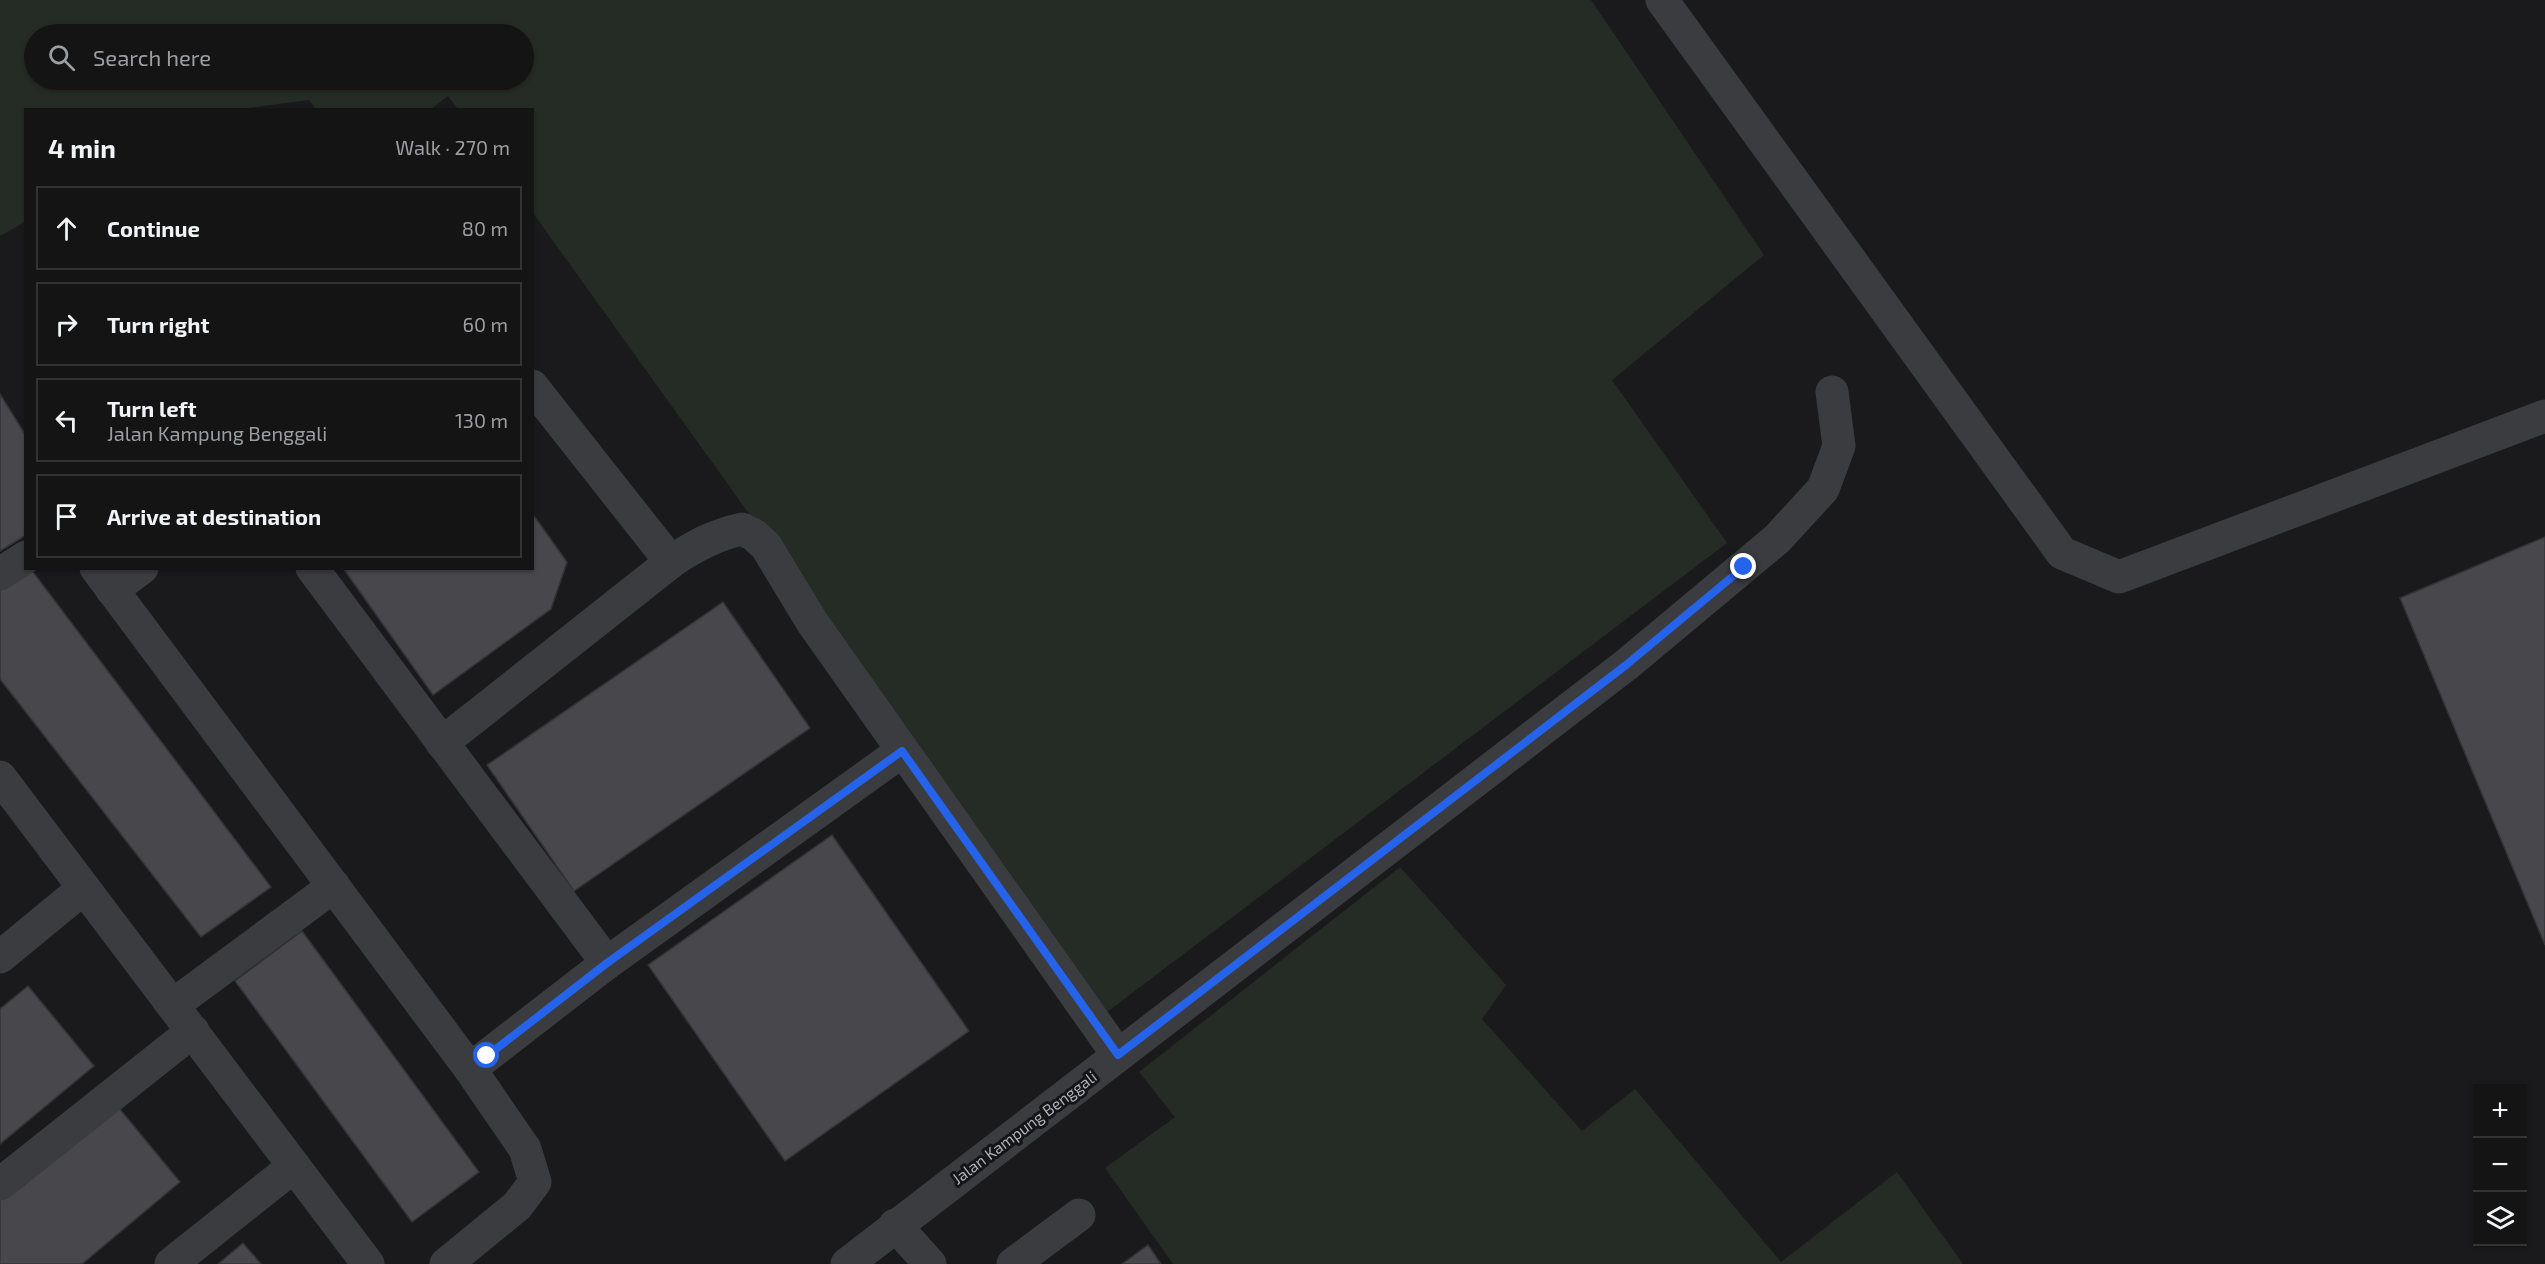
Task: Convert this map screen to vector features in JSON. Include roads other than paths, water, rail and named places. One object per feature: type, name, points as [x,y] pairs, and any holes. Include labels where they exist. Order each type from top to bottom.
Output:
[{"type":"street","points":[[1662,0],[2062,553],[2119,577],[2545,416]]},
{"type":"street","points":[[534,389],[671,562]]},
{"type":"street","name":"Jalan Kampung Benggali","points":[[847,1264],[1617,672],[1777,539],[1824,489],[1839,446],[1832,392]]},
{"type":"street","points":[[442,743],[671,562],[695,545],[718,535],[742,529],[754,535],[766,546],[812,622],[1118,1055]]},
{"type":"street","points":[[0,574],[24,558]]},
{"type":"street","points":[[135,570],[104,579],[470,1069],[525,1149],[535,1182],[517,1206],[446,1264]]},
{"type":"street","points":[[313,570],[607,963]]},
{"type":"street","points":[[470,1069],[607,963],[902,751]]},
{"type":"street","points":[[0,777],[368,1264]]},
{"type":"street","points":[[173,1005],[334,886]]},
{"type":"street","points":[[0,957],[84,888]]},
{"type":"street","points":[[0,1184],[193,1032]]},
{"type":"street","points":[[171,1264],[294,1166]]},
{"type":"street","points":[[1013,1264],[1079,1215]]},
{"type":"street","points":[[895,1225],[930,1264]]}]
